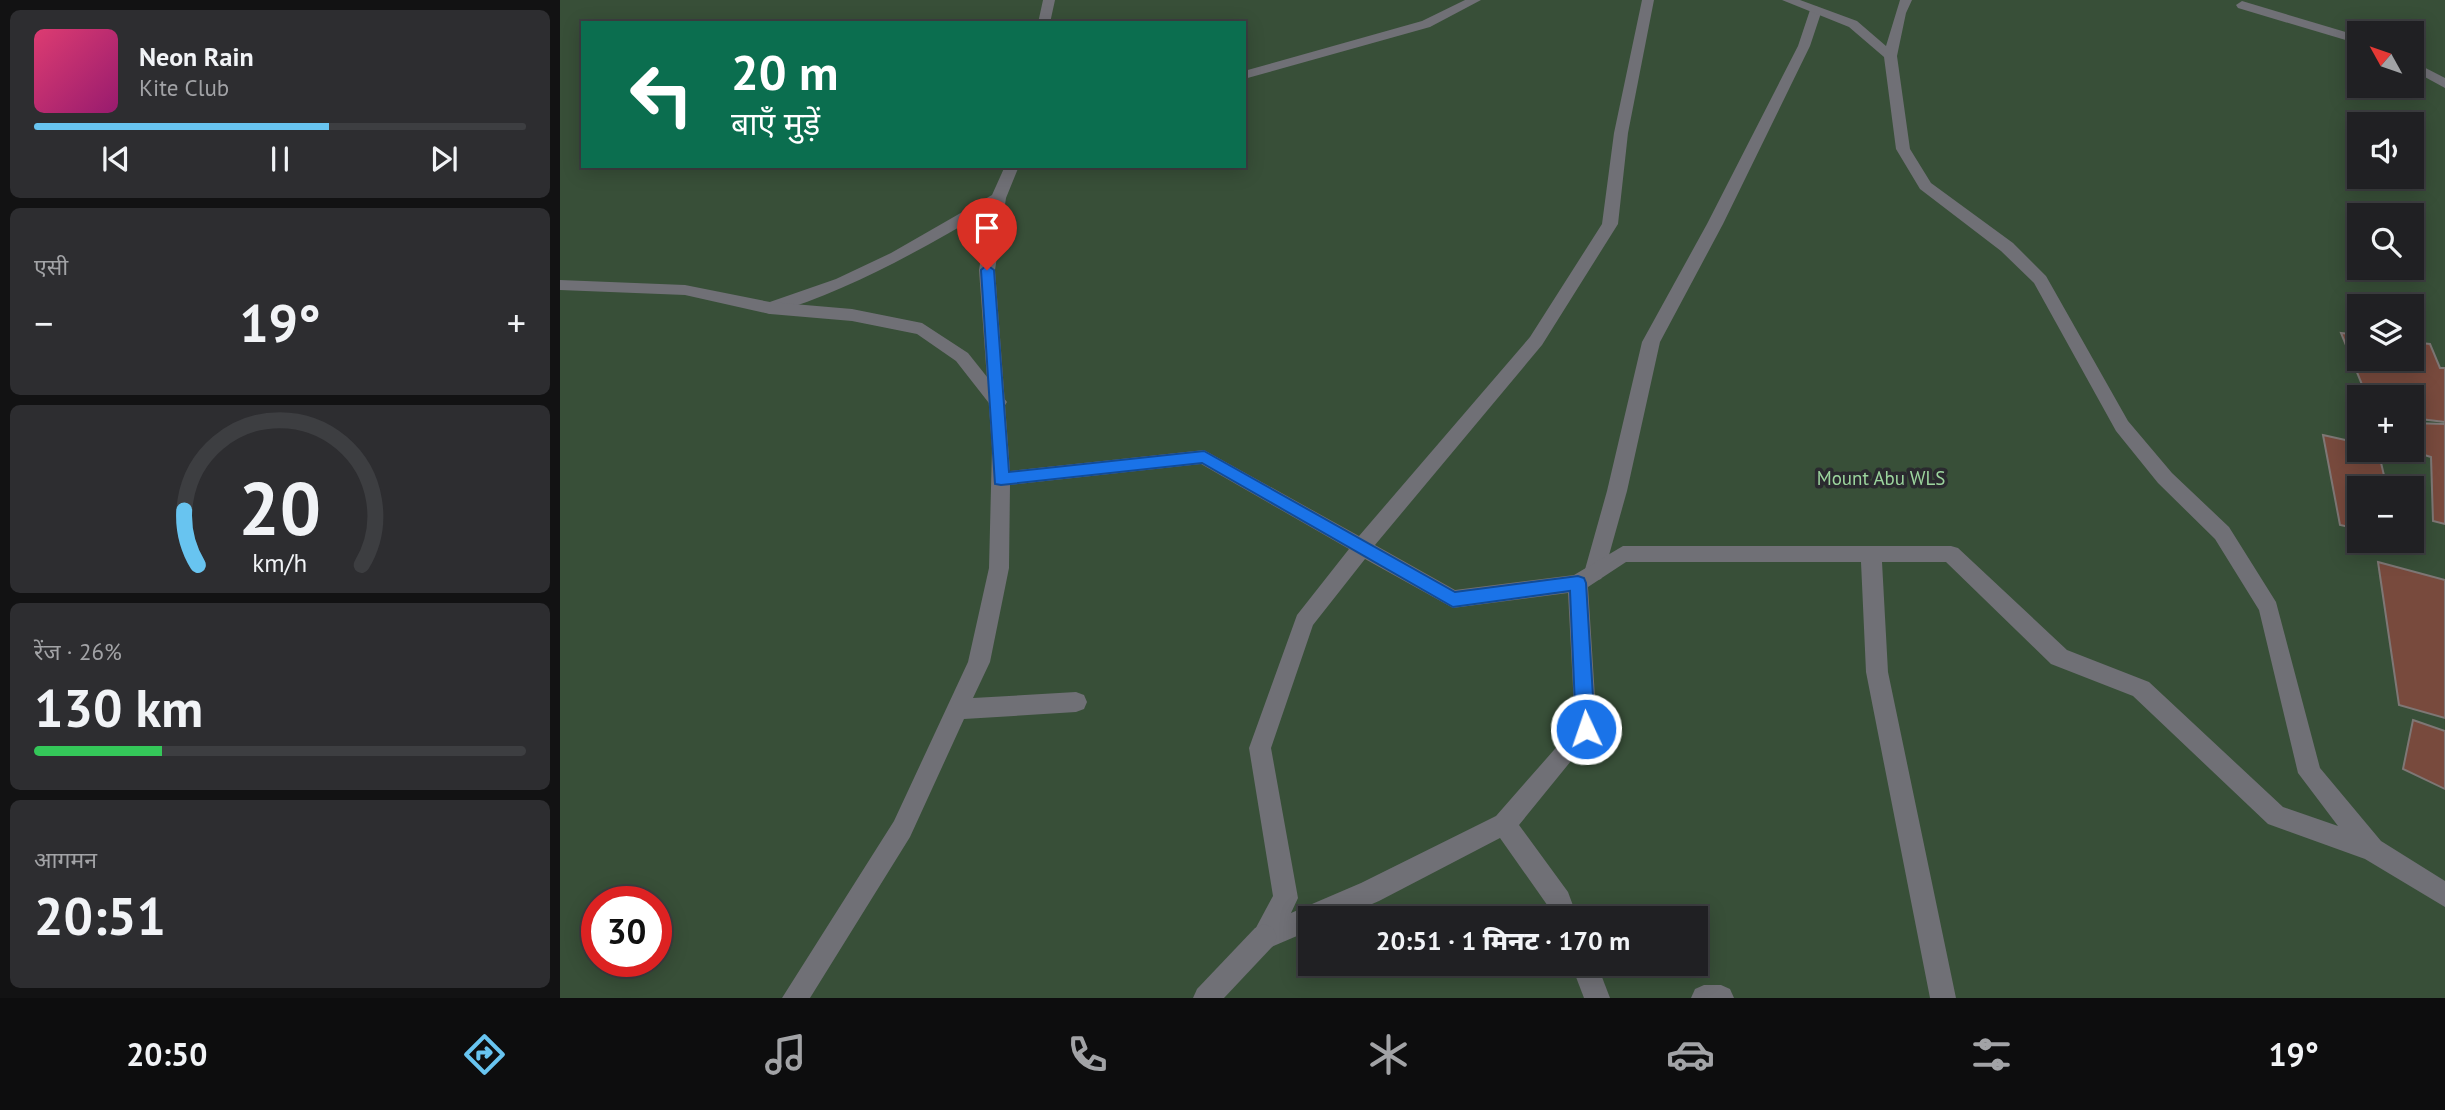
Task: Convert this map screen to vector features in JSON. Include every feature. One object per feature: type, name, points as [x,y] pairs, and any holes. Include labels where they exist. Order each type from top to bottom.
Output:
[{"type":"street","points":[[1044,21],[1049,0]]},
{"type":"street","points":[[1246,74],[1426,24],[1475,0]]},
{"type":"street","points":[[1206,998],[1265,937],[1286,898],[1259,748],[1304,621],[1536,341],[1610,224],[1621,132],[1648,0]]},
{"type":"street","points":[[1788,0],[1853,24],[1890,56]]},
{"type":"street","points":[[1906,0],[1900,13],[1890,56],[1903,149],[1925,186],[2007,247],[2040,280],[2122,426],[2165,478],[2222,533],[2269,608],[2310,773],[2372,849]]},
{"type":"street","points":[[2242,5],[2347,36]]},
{"type":"street","points":[[1265,937],[1370,892],[1504,824],[1586,729],[1586,578],[1617,491],[1651,342],[1716,224],[1804,46],[1816,10]]},
{"type":"street","points":[[2424,72],[2445,84]]},
{"type":"street","points":[[795,998],[902,828],[979,662],[999,568],[1001,479],[998,402],[987,270],[998,198],[1011,168]]},
{"type":"street","points":[[770,308],[842,283],[897,257],[998,198]]},
{"type":"street","points":[[560,285],[685,290],[770,308],[852,315],[922,329],[962,357],[998,402]]},
{"type":"street","points":[[1001,479],[1204,457],[1453,599],[1586,578],[1623,554],[1951,554],[2059,657],[2141,688],[2276,816],[2372,849],[2445,895]]},
{"type":"street","points":[[1871,553],[1877,672],[1943,998]]},
{"type":"street","points":[[958,709],[1076,702]]},
{"type":"street","points":[[1504,824],[1561,906]]},
{"type":"street","points":[[1589,976],[1597,998]]},
{"type":"street","points":[[1704,998],[1721,998]]},
{"type":"green space","name":"Mount Abu WLS","points":[[560,0],[2445,0],[2445,998],[560,998]]},
{"type":"building","points":[[2341,333],[2347,334],[2347,348]]},
{"type":"building","points":[[2424,343],[2430,344],[2440,368],[2445,368],[2445,422],[2424,419],[2424,385],[2362,385],[2356,371],[2424,371]]},
{"type":"building","points":[[2424,423],[2445,424],[2445,524],[2433,521],[2431,457],[2424,455]]},
{"type":"building","points":[[2323,435],[2347,440],[2347,462],[2381,462],[2384,476],[2347,476],[2347,526],[2340,525]]},
{"type":"building","points":[[2378,562],[2445,580],[2445,718],[2399,705]]},
{"type":"building","points":[[2413,720],[2445,731],[2445,789],[2403,769]]},
{"type":"route","points":[[987,270],[1001,479],[1204,457],[1453,599],[1578,583],[1586,729]]}]
